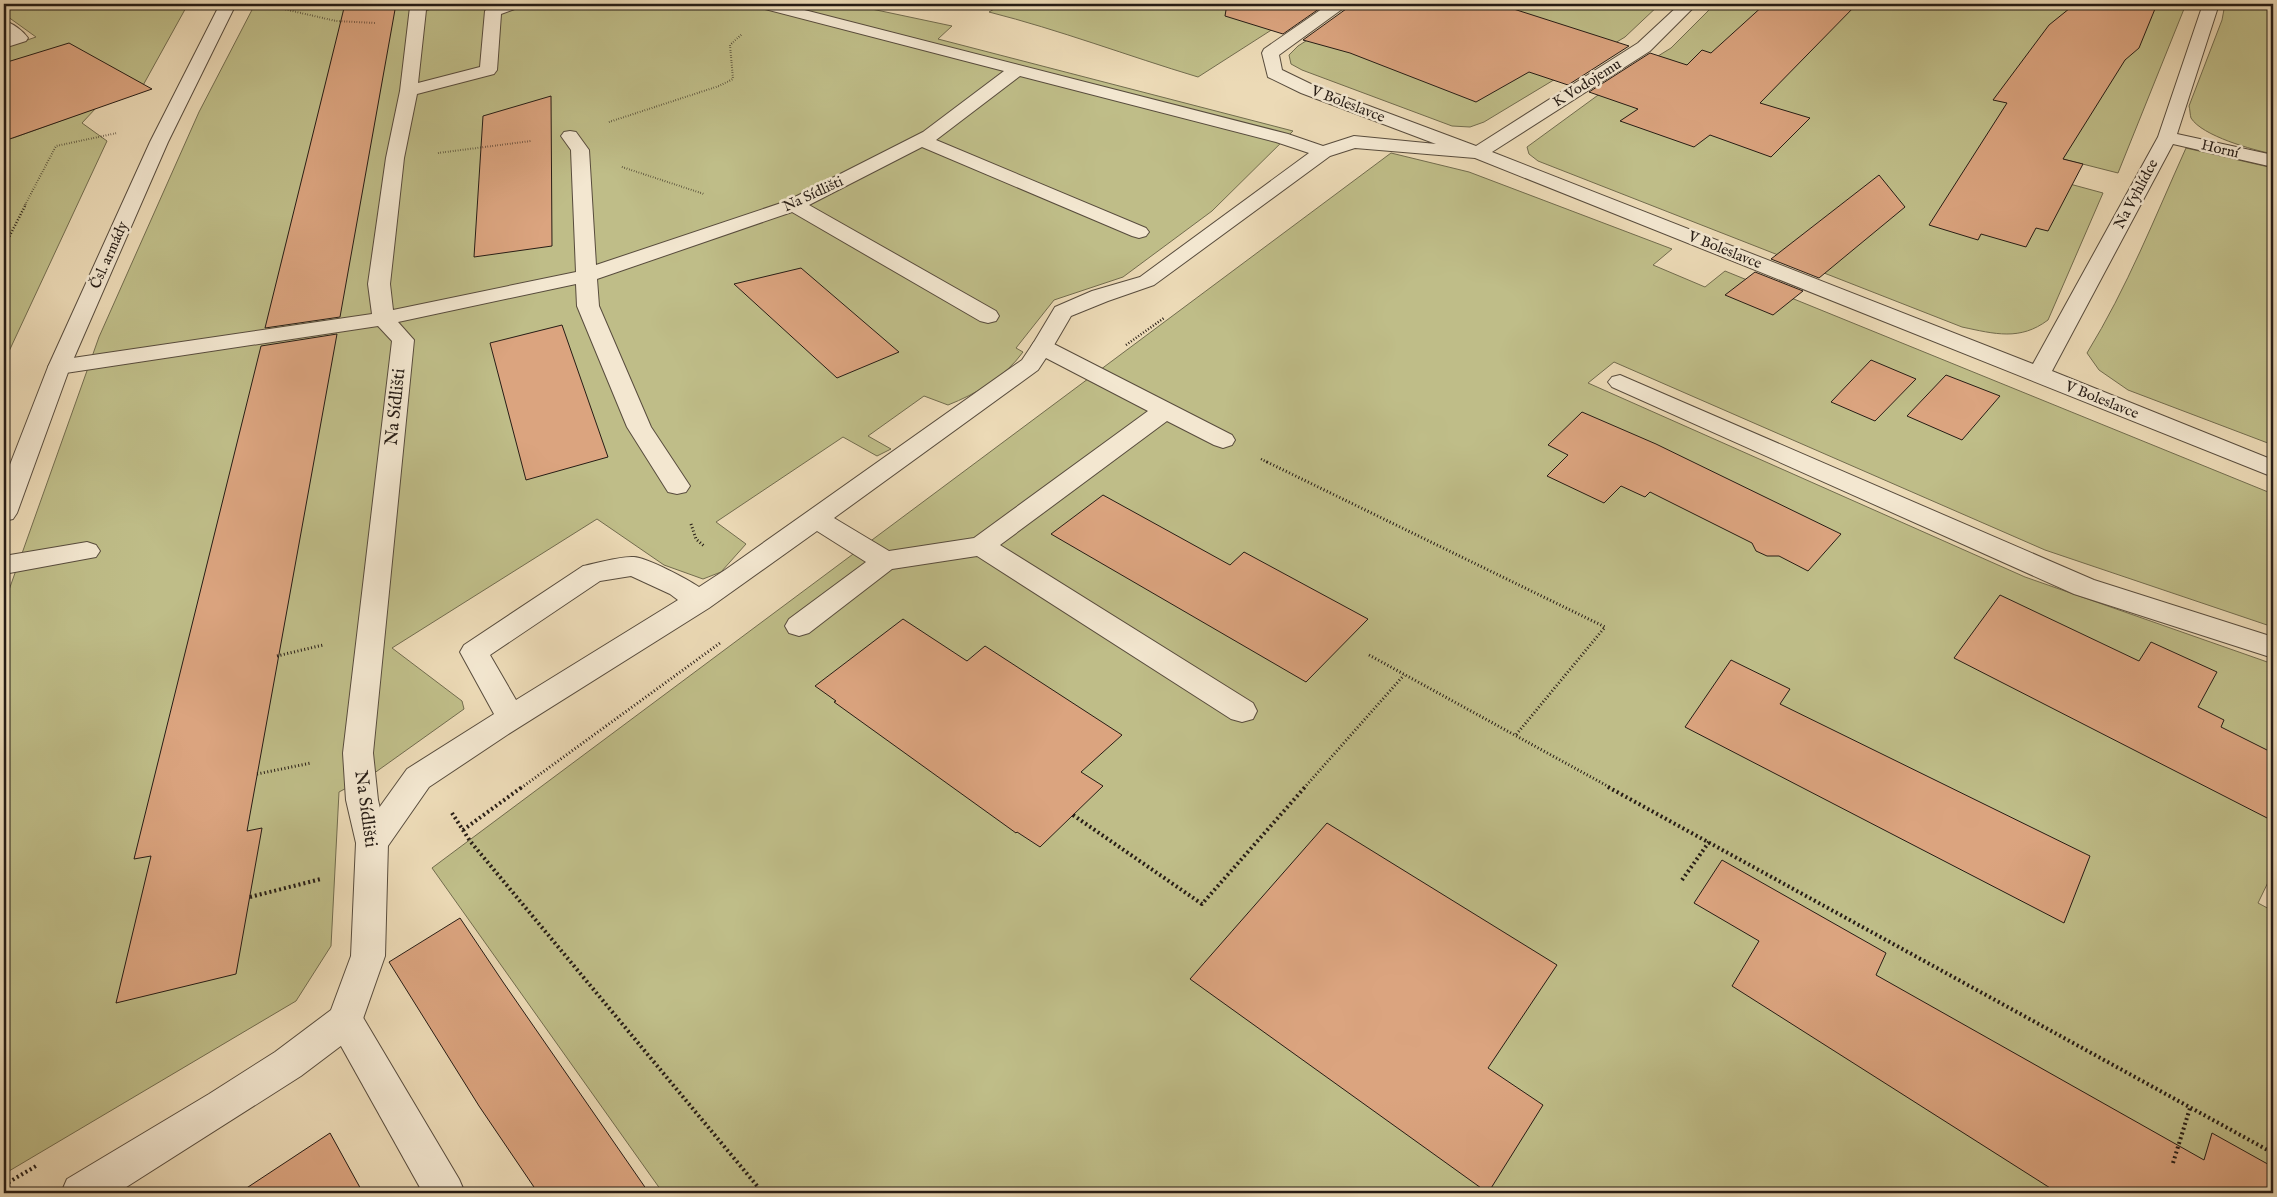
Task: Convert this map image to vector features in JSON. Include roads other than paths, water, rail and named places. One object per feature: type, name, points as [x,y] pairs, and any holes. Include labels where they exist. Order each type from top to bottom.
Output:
[{"type":"street","name":"Čsl. armády","points":[[4,513],[59,367],[159,142],[228,4]]},
{"type":"street","points":[[383,319],[379,284],[395,158],[409,91],[418,7],[432,4]]},
{"type":"street","points":[[409,91],[488,70],[493,12],[514,4]]},
{"type":"street","points":[[763,4],[1282,138],[1323,152]]},
{"type":"street","name":"V Boleslavce","points":[[1339,4],[1270,53],[1274,73],[1307,89],[1478,153],[2273,469]]},
{"type":"street","name":"K Vodojemu","points":[[1478,153],[1644,47],[1689,4]]},
{"type":"street","name":"Na Vyhlídce","points":[[2038,374],[2167,137],[2211,4]]},
{"type":"street","points":[[4,26],[20,38],[4,43]]},
{"type":"street","name":"Na Sídlišti","points":[[59,367],[383,319],[586,276],[794,205],[921,140],[1018,69]]},
{"type":"street","name":"Horní","points":[[2167,137],[2273,161]]},
{"type":"street","points":[[921,140],[1139,232]]},
{"type":"street","points":[[372,843],[418,778],[699,601],[1030,365],[1063,312],[1100,296],[1147,281],[1323,152],[1354,142],[1478,153]]},
{"type":"street","points":[[575,143],[588,306],[639,427],[677,486]]},
{"type":"street","points":[[794,205],[988,316]]},
{"type":"street","name":"Na Sídlišti","points":[[345,1021],[368,956],[372,843],[362,800],[358,753],[403,340],[383,319]]},
{"type":"street","points":[[1042,347],[1223,440]]},
{"type":"street","points":[[1620,382],[2084,587],[2273,648]]},
{"type":"street","points":[[799,626],[886,561],[981,546],[1164,411]]},
{"type":"street","points":[[816,519],[886,561]]},
{"type":"street","points":[[981,546],[1242,711]]},
{"type":"street","points":[[4,565],[87,551]]},
{"type":"street","points":[[511,718],[474,652],[593,573],[634,566],[680,587],[699,601]]},
{"type":"street","points":[[81,1193],[288,1064],[345,1021],[444,1193]]}]
